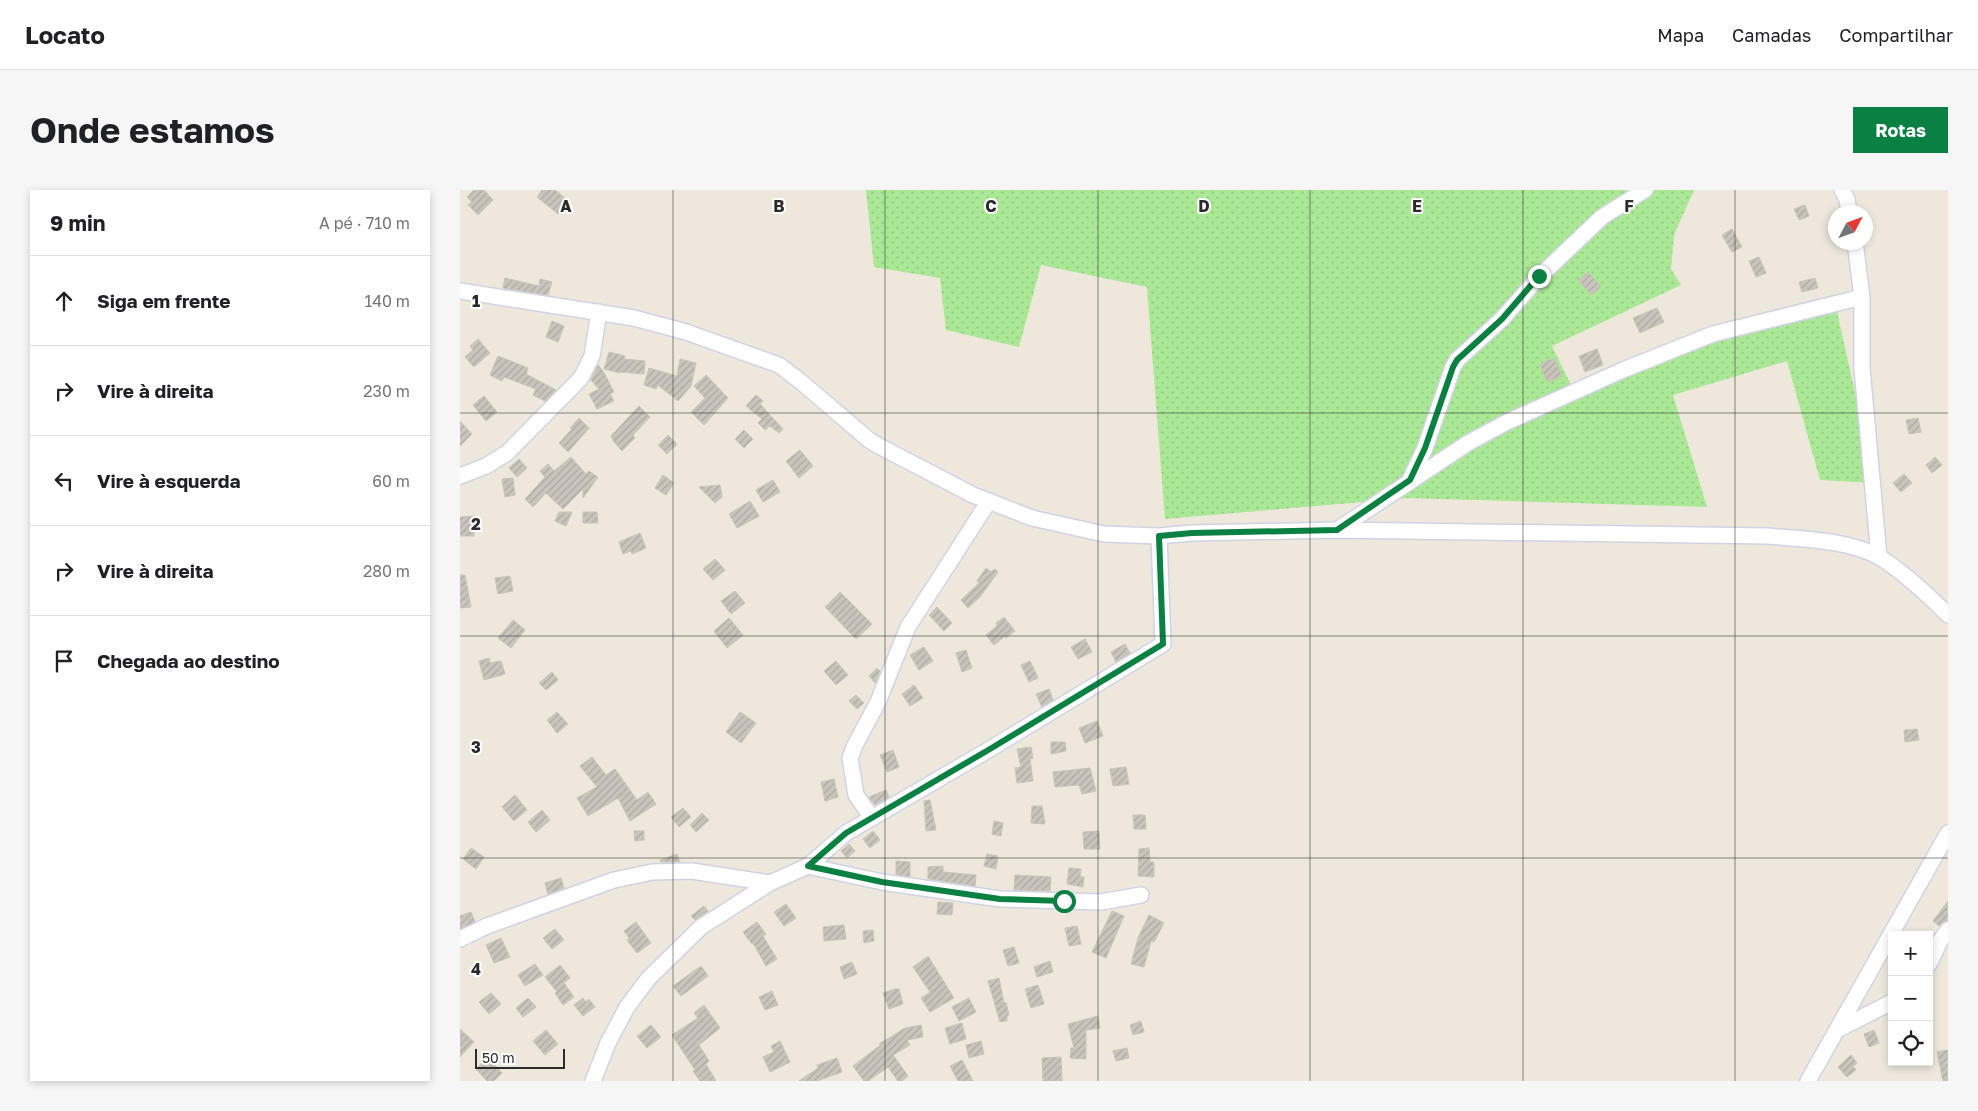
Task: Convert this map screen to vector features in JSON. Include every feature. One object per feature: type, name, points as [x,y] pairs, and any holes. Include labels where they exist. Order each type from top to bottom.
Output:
[{"type":"street","points":[[1410,480],[1425,448],[1457,360],[1502,319],[1539,276],[1602,217],[1645,190]]},
{"type":"street","points":[[1842,190],[1848,205]]},
{"type":"street","points":[[1856,250],[1862,297],[1862,368],[1879,558]]},
{"type":"street","points":[[460,291],[634,318],[686,332],[779,365],[869,440],[973,495],[1032,518],[1069,527],[1104,534],[1159,536],[1192,533],[1337,530],[1768,536],[1811,540],[1843,546],[1879,558],[1921,587],[1948,615]]},
{"type":"street","points":[[1337,530],[1468,443],[1507,422],[1623,370],[1713,334],[1862,297]]},
{"type":"street","points":[[460,476],[486,466],[507,453],[581,378],[592,356],[599,312]]},
{"type":"street","points":[[872,818],[856,795],[850,758],[878,702],[908,627],[989,501]]},
{"type":"street","points":[[593,1081],[608,1043],[627,1007],[648,979],[701,927],[770,882],[808,866],[846,833],[990,749],[1163,644],[1159,536]]},
{"type":"street","points":[[1808,1081],[1948,833]]},
{"type":"street","points":[[808,866],[882,882],[1000,899],[1102,902],[1141,895]]},
{"type":"street","points":[[460,939],[487,926],[614,880],[652,872],[692,871],[770,882]]},
{"type":"street","points":[[1933,955],[1940,940],[1948,930]]},
{"type":"street","points":[[1835,1031],[1888,1004]]},
{"type":"green space","points":[[866,190],[1694,190],[1674,235],[1671,269],[1681,285],[1552,346],[1576,395],[1834,298],[1875,483],[1820,480],[1787,361],[1673,395],[1707,507],[1408,498],[1165,519],[1147,287],[1041,265],[1019,347],[946,330],[940,278],[874,267]]},
{"type":"building","points":[[474,190],[484,190],[493,200],[478,215],[468,205],[472,202],[467,197]]},
{"type":"building","points":[[542,190],[555,190],[569,201],[558,214],[537,197]]},
{"type":"building","points":[[1805,205],[1809,216],[1799,220],[1794,209]]},
{"type":"building","points":[[1732,229],[1742,247],[1732,252],[1722,235]]},
{"type":"building","points":[[1759,257],[1766,273],[1756,277],[1749,261]]},
{"type":"building","points":[[1588,272],[1601,287],[1591,295],[1578,280]]},
{"type":"building","points":[[505,278],[539,286],[540,279],[552,282],[548,295],[503,288]]},
{"type":"building","points":[[1815,278],[1818,288],[1802,292],[1799,282]]},
{"type":"building","points":[[1657,308],[1664,322],[1640,333],[1633,318]]},
{"type":"building","points":[[552,321],[564,326],[558,342],[546,337]]},
{"type":"building","points":[[478,339],[490,353],[474,367],[465,357],[473,350],[470,346]]},
{"type":"building","points":[[1597,349],[1603,365],[1585,372],[1579,356]]},
{"type":"building","points":[[609,352],[625,356],[624,359],[645,361],[644,374],[620,373],[604,369]]},
{"type":"building","points":[[498,356],[528,368],[526,374],[556,390],[545,401],[533,395],[536,389],[504,377],[502,381],[490,375]]},
{"type":"building","points":[[1554,358],[1562,376],[1547,382],[1540,364]]},
{"type":"building","points":[[680,359],[696,363],[691,386],[678,401],[658,385],[656,389],[644,385],[649,368],[677,376]]},
{"type":"building","points":[[598,365],[614,392],[610,394],[614,401],[597,409],[589,394],[599,389],[591,380]]},
{"type":"building","points":[[706,375],[728,398],[704,425],[691,412],[705,398],[694,386]]},
{"type":"building","points":[[756,395],[763,401],[760,404],[783,429],[779,433],[770,426],[765,430],[758,423],[762,419],[746,406]]},
{"type":"building","points":[[484,396],[497,412],[486,421],[473,405]]},
{"type":"building","points":[[639,406],[650,417],[633,435],[635,438],[622,451],[611,436]]},
{"type":"building","points":[[579,418],[589,428],[568,452],[559,443]]},
{"type":"building","points":[[1918,418],[1921,432],[1909,434],[1906,420]]},
{"type":"building","points":[[460,421],[472,434],[460,446]]},
{"type":"building","points":[[744,430],[753,439],[744,448],[735,439]]},
{"type":"building","points":[[668,435],[677,444],[667,454],[658,445]]},
{"type":"building","points":[[800,450],[813,466],[799,478],[786,461]]},
{"type":"building","points":[[571,457],[586,474],[589,471],[598,477],[583,498],[583,489],[563,509],[546,493],[533,507],[525,499],[545,477],[540,471],[548,464],[554,471]]},
{"type":"building","points":[[1935,457],[1942,465],[1932,473],[1926,465]]},
{"type":"building","points":[[519,459],[527,468],[517,477],[509,468]]},
{"type":"building","points":[[1904,474],[1912,483],[1901,492],[1893,483]]},
{"type":"building","points":[[663,475],[674,483],[666,495],[655,488]]},
{"type":"building","points":[[513,478],[515,495],[505,497],[502,479]]},
{"type":"building","points":[[773,480],[780,492],[763,502],[756,490]]},
{"type":"building","points":[[720,485],[722,497],[715,503],[699,487]]},
{"type":"building","points":[[750,501],[759,516],[737,528],[729,514]]},
{"type":"building","points":[[559,512],[572,512],[566,526],[555,521]]},
{"type":"building","points":[[583,512],[597,512],[598,523],[583,523]]},
{"type":"building","points":[[474,516],[474,536],[460,536],[460,517]]},
{"type":"building","points":[[640,533],[646,548],[632,554],[631,551],[623,554],[619,542]]},
{"type":"building","points":[[715,559],[725,570],[713,580],[703,569]]},
{"type":"building","points":[[986,568],[991,572],[995,569],[998,572],[980,597],[968,608],[961,600],[979,583],[977,581]]},
{"type":"building","points":[[460,575],[465,575],[471,607],[460,608]]},
{"type":"building","points":[[510,576],[513,591],[498,594],[495,578]]},
{"type":"building","points":[[735,591],[745,603],[731,614],[721,601]]},
{"type":"building","points":[[840,592],[872,624],[856,639],[825,607]]},
{"type":"building","points":[[937,607],[952,623],[944,631],[929,615]]},
{"type":"building","points":[[1004,617],[1015,631],[994,645],[986,635]]},
{"type":"building","points":[[729,618],[743,635],[727,648],[714,631]]},
{"type":"building","points":[[513,620],[525,630],[511,648],[498,638]]},
{"type":"building","points":[[1085,639],[1092,652],[1078,659],[1071,647]]},
{"type":"building","points":[[1125,644],[1130,653],[1116,662],[1111,652]]},
{"type":"building","points":[[924,647],[933,661],[919,670],[910,655]]},
{"type":"building","points":[[966,650],[972,668],[962,672],[956,653]]},
{"type":"building","points":[[489,658],[490,663],[501,661],[505,674],[484,680],[479,661]]},
{"type":"building","points":[[836,661],[848,675],[836,685],[824,671]]},
{"type":"building","points":[[1030,661],[1038,678],[1029,682],[1021,665]]},
{"type":"building","points":[[877,668],[880,671],[875,683],[869,676]]},
{"type":"building","points":[[552,672],[558,680],[546,690],[539,683]]},
{"type":"building","points":[[914,685],[923,698],[910,706],[902,694]]},
{"type":"building","points":[[1049,689],[1053,700],[1042,707],[1036,694]]},
{"type":"building","points":[[856,695],[864,703],[857,709],[849,701]]},
{"type":"building","points":[[557,712],[568,724],[557,733],[547,720]]},
{"type":"building","points":[[740,712],[756,723],[741,743],[726,732]]},
{"type":"building","points":[[1097,721],[1103,736],[1085,743],[1079,728]]},
{"type":"building","points":[[1917,729],[1919,740],[1905,742],[1904,730]]},
{"type":"building","points":[[1051,742],[1065,742],[1066,751],[1051,754]]},
{"type":"building","points":[[1031,747],[1033,758],[1030,759],[1033,781],[1017,783],[1015,768],[1021,767],[1017,749]]},
{"type":"building","points":[[893,750],[899,767],[887,772],[880,755]]},
{"type":"building","points":[[592,757],[606,775],[615,769],[637,800],[648,792],[656,804],[630,821],[618,798],[588,816],[577,798],[597,787],[580,766]]},
{"type":"building","points":[[1126,767],[1129,784],[1113,786],[1110,769]]},
{"type":"building","points":[[1090,768],[1096,791],[1082,794],[1079,785],[1055,787],[1053,772]]},
{"type":"building","points":[[834,779],[838,797],[825,801],[821,782]]},
{"type":"building","points":[[886,790],[889,797],[875,805],[869,797]]},
{"type":"building","points":[[515,795],[527,810],[514,821],[502,807]]},
{"type":"building","points":[[930,800],[936,830],[926,831],[924,801]]},
{"type":"building","points":[[1032,806],[1042,806],[1045,824],[1031,823]]},
{"type":"building","points":[[683,808],[691,817],[679,827],[671,817]]},
{"type":"building","points":[[542,810],[550,820],[536,832],[528,822]]},
{"type":"building","points":[[702,813],[709,820],[696,832],[690,825]]},
{"type":"building","points":[[1133,815],[1145,815],[1146,829],[1134,829]]},
{"type":"building","points":[[994,821],[1003,823],[1001,836],[992,834]]},
{"type":"building","points":[[634,831],[644,831],[644,840],[635,841]]},
{"type":"building","points":[[873,831],[880,840],[870,848],[863,839]]},
{"type":"building","points":[[1099,831],[1100,849],[1084,849],[1083,832]]},
{"type":"building","points":[[849,844],[855,851],[847,858],[841,851]]},
{"type":"building","points":[[471,848],[484,857],[476,869],[463,859]]},
{"type":"building","points":[[1149,848],[1150,862],[1154,862],[1154,877],[1138,876],[1139,849]]},
{"type":"building","points":[[677,854],[680,862],[661,862],[660,860]]},
{"type":"building","points":[[987,854],[998,856],[996,869],[984,866]]},
{"type":"building","points":[[896,861],[910,862],[910,877],[896,875]]},
{"type":"building","points":[[943,866],[943,872],[976,875],[975,886],[928,879],[928,867]]},
{"type":"building","points":[[1069,868],[1081,869],[1080,877],[1084,877],[1083,887],[1067,884]]},
{"type":"building","points":[[1015,875],[1051,877],[1050,891],[1014,890]]},
{"type":"building","points":[[561,878],[564,888],[548,894],[545,883]]},
{"type":"building","points":[[1948,901],[1948,921],[1939,926],[1933,921]]},
{"type":"building","points":[[938,902],[953,903],[952,915],[937,914]]},
{"type":"building","points":[[786,904],[796,918],[784,926],[774,912]]},
{"type":"building","points":[[704,906],[708,911],[695,920],[691,916]]},
{"type":"building","points":[[1112,911],[1124,916],[1106,958],[1092,952]]},
{"type":"building","points":[[471,912],[475,922],[460,929],[460,916]]},
{"type":"building","points":[[1149,915],[1164,923],[1154,942],[1151,941],[1144,967],[1131,964],[1138,938]]},
{"type":"building","points":[[636,922],[651,943],[637,953],[627,940],[629,938],[624,931]]},
{"type":"building","points":[[757,922],[766,934],[763,936],[777,959],[766,966],[753,943],[743,932]]},
{"type":"building","points":[[844,925],[846,939],[824,941],[823,927]]},
{"type":"building","points":[[1077,926],[1081,944],[1069,946],[1065,928]]},
{"type":"building","points":[[555,929],[564,940],[552,949],[543,938]]},
{"type":"building","points":[[873,930],[874,941],[864,943],[863,931]]},
{"type":"building","points":[[501,938],[510,957],[494,963],[486,945]]},
{"type":"building","points":[[1014,947],[1019,963],[1008,966],[1003,950]]},
{"type":"building","points":[[928,956],[954,998],[930,1012],[921,998],[930,992],[913,967]]},
{"type":"building","points":[[1050,961],[1053,972],[1037,977],[1034,967]]},
{"type":"building","points":[[852,962],[857,974],[844,979],[840,967]]},
{"type":"building","points":[[535,964],[543,975],[525,986],[518,975]]},
{"type":"building","points":[[560,965],[570,978],[564,983],[574,997],[563,1005],[555,993],[557,992],[545,977]]},
{"type":"building","points":[[701,966],[708,976],[681,996],[673,986]]},
{"type":"building","points":[[999,978],[1004,1003],[1006,1002],[1009,1015],[1007,1016],[1007,1021],[1000,1022],[988,981]]},
{"type":"building","points":[[1038,985],[1044,1004],[1031,1008],[1025,989]]},
{"type":"building","points":[[899,989],[903,1004],[889,1009],[883,993]]},
{"type":"building","points":[[772,991],[778,1005],[765,1010],[759,997]]},
{"type":"building","points":[[491,993],[501,1004],[489,1014],[479,1002]]},
{"type":"building","points":[[528,998],[536,1007],[523,1017],[516,1008]]},
{"type":"building","points":[[583,998],[586,1002],[589,999],[595,1007],[583,1016],[574,1005]]},
{"type":"building","points":[[969,998],[976,1012],[959,1021],[952,1007]]},
{"type":"building","points":[[704,1005],[720,1028],[699,1045],[709,1061],[706,1064],[716,1081],[700,1081],[672,1035],[698,1018],[694,1013]]},
{"type":"building","points":[[1098,1016],[1100,1028],[1086,1030],[1086,1059],[1070,1058],[1071,1048],[1074,1048],[1068,1024]]},
{"type":"building","points":[[1141,1021],[1144,1032],[1133,1035],[1130,1025]]},
{"type":"building","points":[[962,1023],[966,1039],[950,1044],[945,1028]]},
{"type":"building","points":[[651,1025],[661,1037],[647,1048],[637,1036]]},
{"type":"building","points":[[921,1025],[923,1037],[907,1040],[910,1045],[893,1055],[908,1076],[902,1081],[898,1081],[888,1067],[868,1081],[864,1081],[853,1066],[882,1044],[879,1044],[905,1028]]},
{"type":"building","points":[[460,1029],[474,1042],[460,1057]]},
{"type":"building","points":[[546,1030],[558,1044],[545,1055],[533,1041]]},
{"type":"building","points":[[1874,1030],[1879,1043],[1869,1047],[1864,1034]]},
{"type":"building","points":[[780,1041],[790,1062],[770,1072],[763,1057],[774,1052],[771,1046]]},
{"type":"building","points":[[981,1041],[984,1054],[969,1058],[966,1045]]},
{"type":"building","points":[[1127,1048],[1129,1058],[1116,1061],[1113,1051]]},
{"type":"building","points":[[1948,1050],[1948,1081],[1943,1081],[1937,1052]]},
{"type":"building","points":[[1851,1055],[1857,1063],[1853,1066],[1856,1070],[1847,1077],[1838,1067]]},
{"type":"building","points":[[488,1057],[502,1073],[494,1081],[487,1081],[476,1069]]},
{"type":"building","points":[[1061,1057],[1062,1081],[1043,1081],[1042,1058]]},
{"type":"building","points":[[837,1058],[842,1072],[817,1081],[799,1081],[818,1068],[817,1065]]},
{"type":"building","points":[[962,1060],[973,1081],[958,1081],[950,1066]]},
{"type":"route","points":[[1064,901],[1000,899],[882,882],[808,866],[846,833],[990,749],[1163,644],[1159,536],[1192,533],[1337,530],[1410,480],[1425,448],[1457,360],[1502,319],[1539,276]]}]
